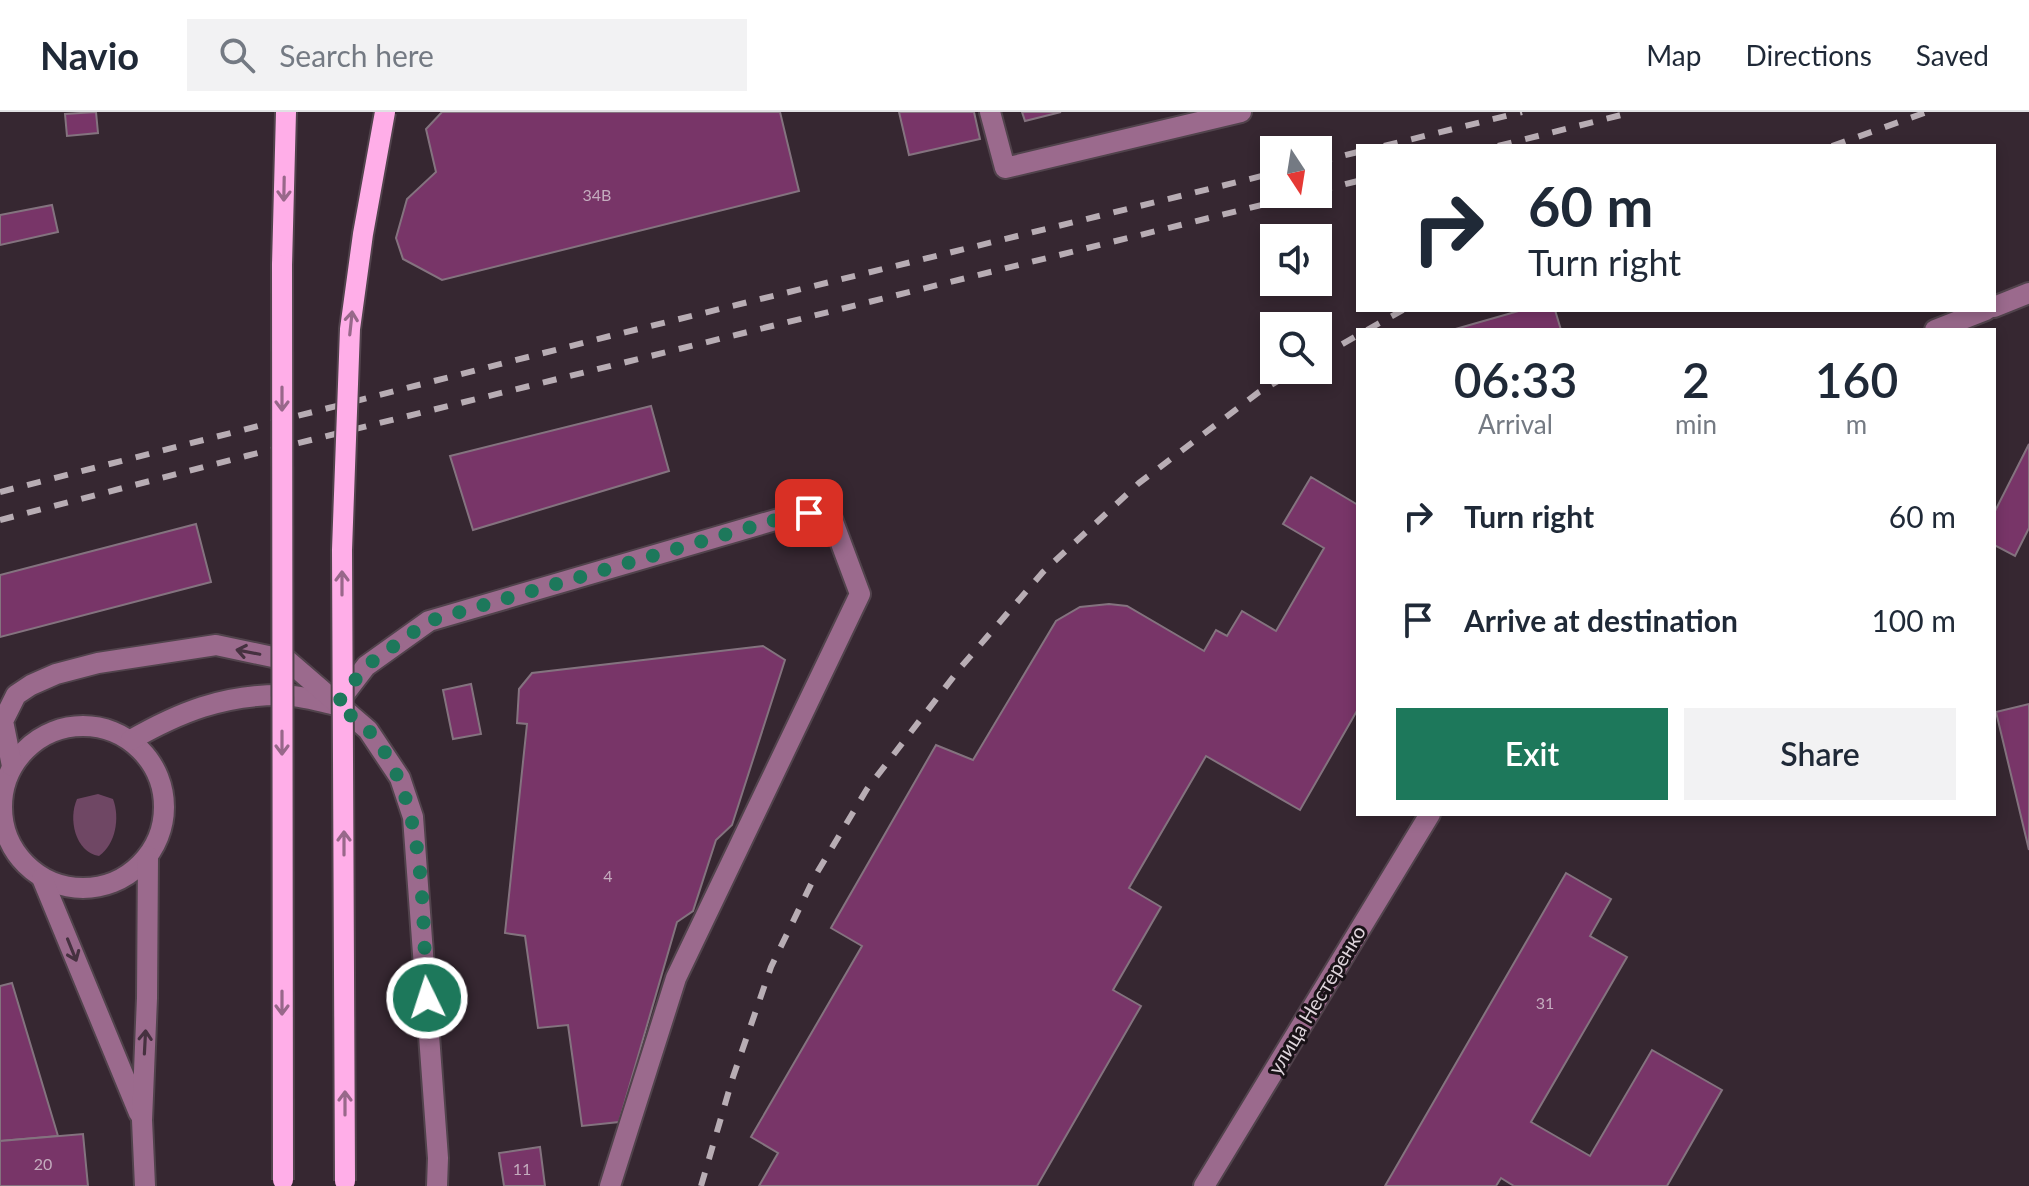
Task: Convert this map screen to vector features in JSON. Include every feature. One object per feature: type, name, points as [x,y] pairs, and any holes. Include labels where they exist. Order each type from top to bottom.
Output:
[{"type":"main road","points":[[283,1183],[282,265],[286,112]]},
{"type":"main road","points":[[345,1184],[342,550],[348,360],[363,234],[385,112]]},
{"type":"street","points":[[990,112],[1005,168],[1241,112]]},
{"type":"street","points":[[1996,306],[2029,293]]},
{"type":"street","points":[[1940,328],[1981,312]]},
{"type":"street","points":[[336,705],[366,666],[429,621],[789,516],[829,511],[860,594],[676,978],[610,1186]]},
{"type":"street","points":[[6,766],[35,740],[73,726],[103,727],[131,740],[153,764],[164,794],[162,827],[148,856],[126,876],[99,886],[70,887],[42,878],[18,857],[4,828],[2,796],[6,766],[3,721],[16,695],[31,685],[56,674],[98,663],[216,645],[287,660],[368,730],[400,778],[413,817],[436,1126],[437,1186]]},
{"type":"street","points":[[131,740],[173,716],[221,700],[282,695],[336,705]]},
{"type":"street","name":"улица Нестеренко","points":[[1204,1186],[1429,816]]},
{"type":"street","points":[[145,1186],[142,1120],[148,856]]},
{"type":"street","points":[[42,878],[142,1120]]},
{"type":"shaded area","points":[[98,794],[113,799],[116,814],[113,837],[99,856],[84,848],[79,841],[73,816],[77,799]]},
{"type":"building","points":[[96,112],[98,133],[67,136],[65,114]]},
{"type":"building","points":[[442,112],[780,112],[799,191],[442,280],[403,259],[396,238],[407,199],[436,172],[426,129]]},
{"type":"building","points":[[899,112],[974,112],[980,139],[909,155]]},
{"type":"building","points":[[1022,112],[1061,112],[1025,121]]},
{"type":"building","points":[[52,205],[58,232],[0,245],[0,215]]},
{"type":"building","points":[[1515,312],[1556,312],[1560,328],[1459,328]]},
{"type":"building","points":[[651,406],[669,471],[473,530],[450,456]]},
{"type":"building","points":[[2029,444],[2029,528],[2015,556],[1996,546],[1996,509]]},
{"type":"building","points":[[1311,477],[1356,504],[1356,712],[1300,810],[1206,756],[1129,888],[1161,907],[1113,990],[1141,1006],[1037,1186],[759,1186],[778,1153],[751,1137],[862,946],[831,928],[936,745],[973,760],[1056,621],[1080,607],[1127,606],[1204,651],[1216,630],[1227,636],[1242,611],[1276,631],[1324,548],[1283,524]]},
{"type":"building","points":[[196,524],[211,582],[0,637],[0,575]]},
{"type":"building","points":[[763,646],[785,660],[732,825],[716,840],[693,911],[677,922],[619,1122],[582,1126],[568,1025],[538,1028],[525,936],[505,933],[527,724],[517,723],[519,689],[532,673]]},
{"type":"building","points":[[471,684],[481,734],[453,739],[443,690]]},
{"type":"building","points":[[2029,704],[2029,850],[1996,712]]},
{"type":"building","points":[[1566,873],[1611,899],[1590,936],[1627,957],[1531,1122],[1590,1156],[1652,1050],[1722,1090],[1667,1186],[1514,1186],[1501,1178],[1496,1186],[1385,1186]]},
{"type":"building","points":[[12,983],[58,1136],[0,1141],[0,986]]},
{"type":"building","points":[[83,1134],[88,1186],[0,1186],[0,1141]]},
{"type":"building","points":[[540,1147],[545,1186],[504,1186],[499,1153]]},
{"type":"railway","points":[[1392,144],[1522,112]]},
{"type":"railway","points":[[1506,144],[1633,112]]},
{"type":"railway","points":[[1838,144],[1927,112]]},
{"type":"railway","points":[[1332,158],[1356,152]]},
{"type":"railway","points":[[0,492],[610,336],[1260,176]]},
{"type":"railway","points":[[1332,188],[1356,182]]},
{"type":"railway","points":[[0,520],[246,456],[1260,205]]},
{"type":"railway","points":[[1371,328],[1399,312]]},
{"type":"railway","points":[[1332,350],[1356,336]]},
{"type":"railway","points":[[701,1186],[733,1077],[771,967],[815,876],[867,789],[961,667],[1043,572],[1139,483],[1273,384]]},
{"type":"route","points":[[427,998],[416,838],[408,799],[389,758],[368,730],[336,705],[366,666],[429,621],[789,516],[809,513]]}]
